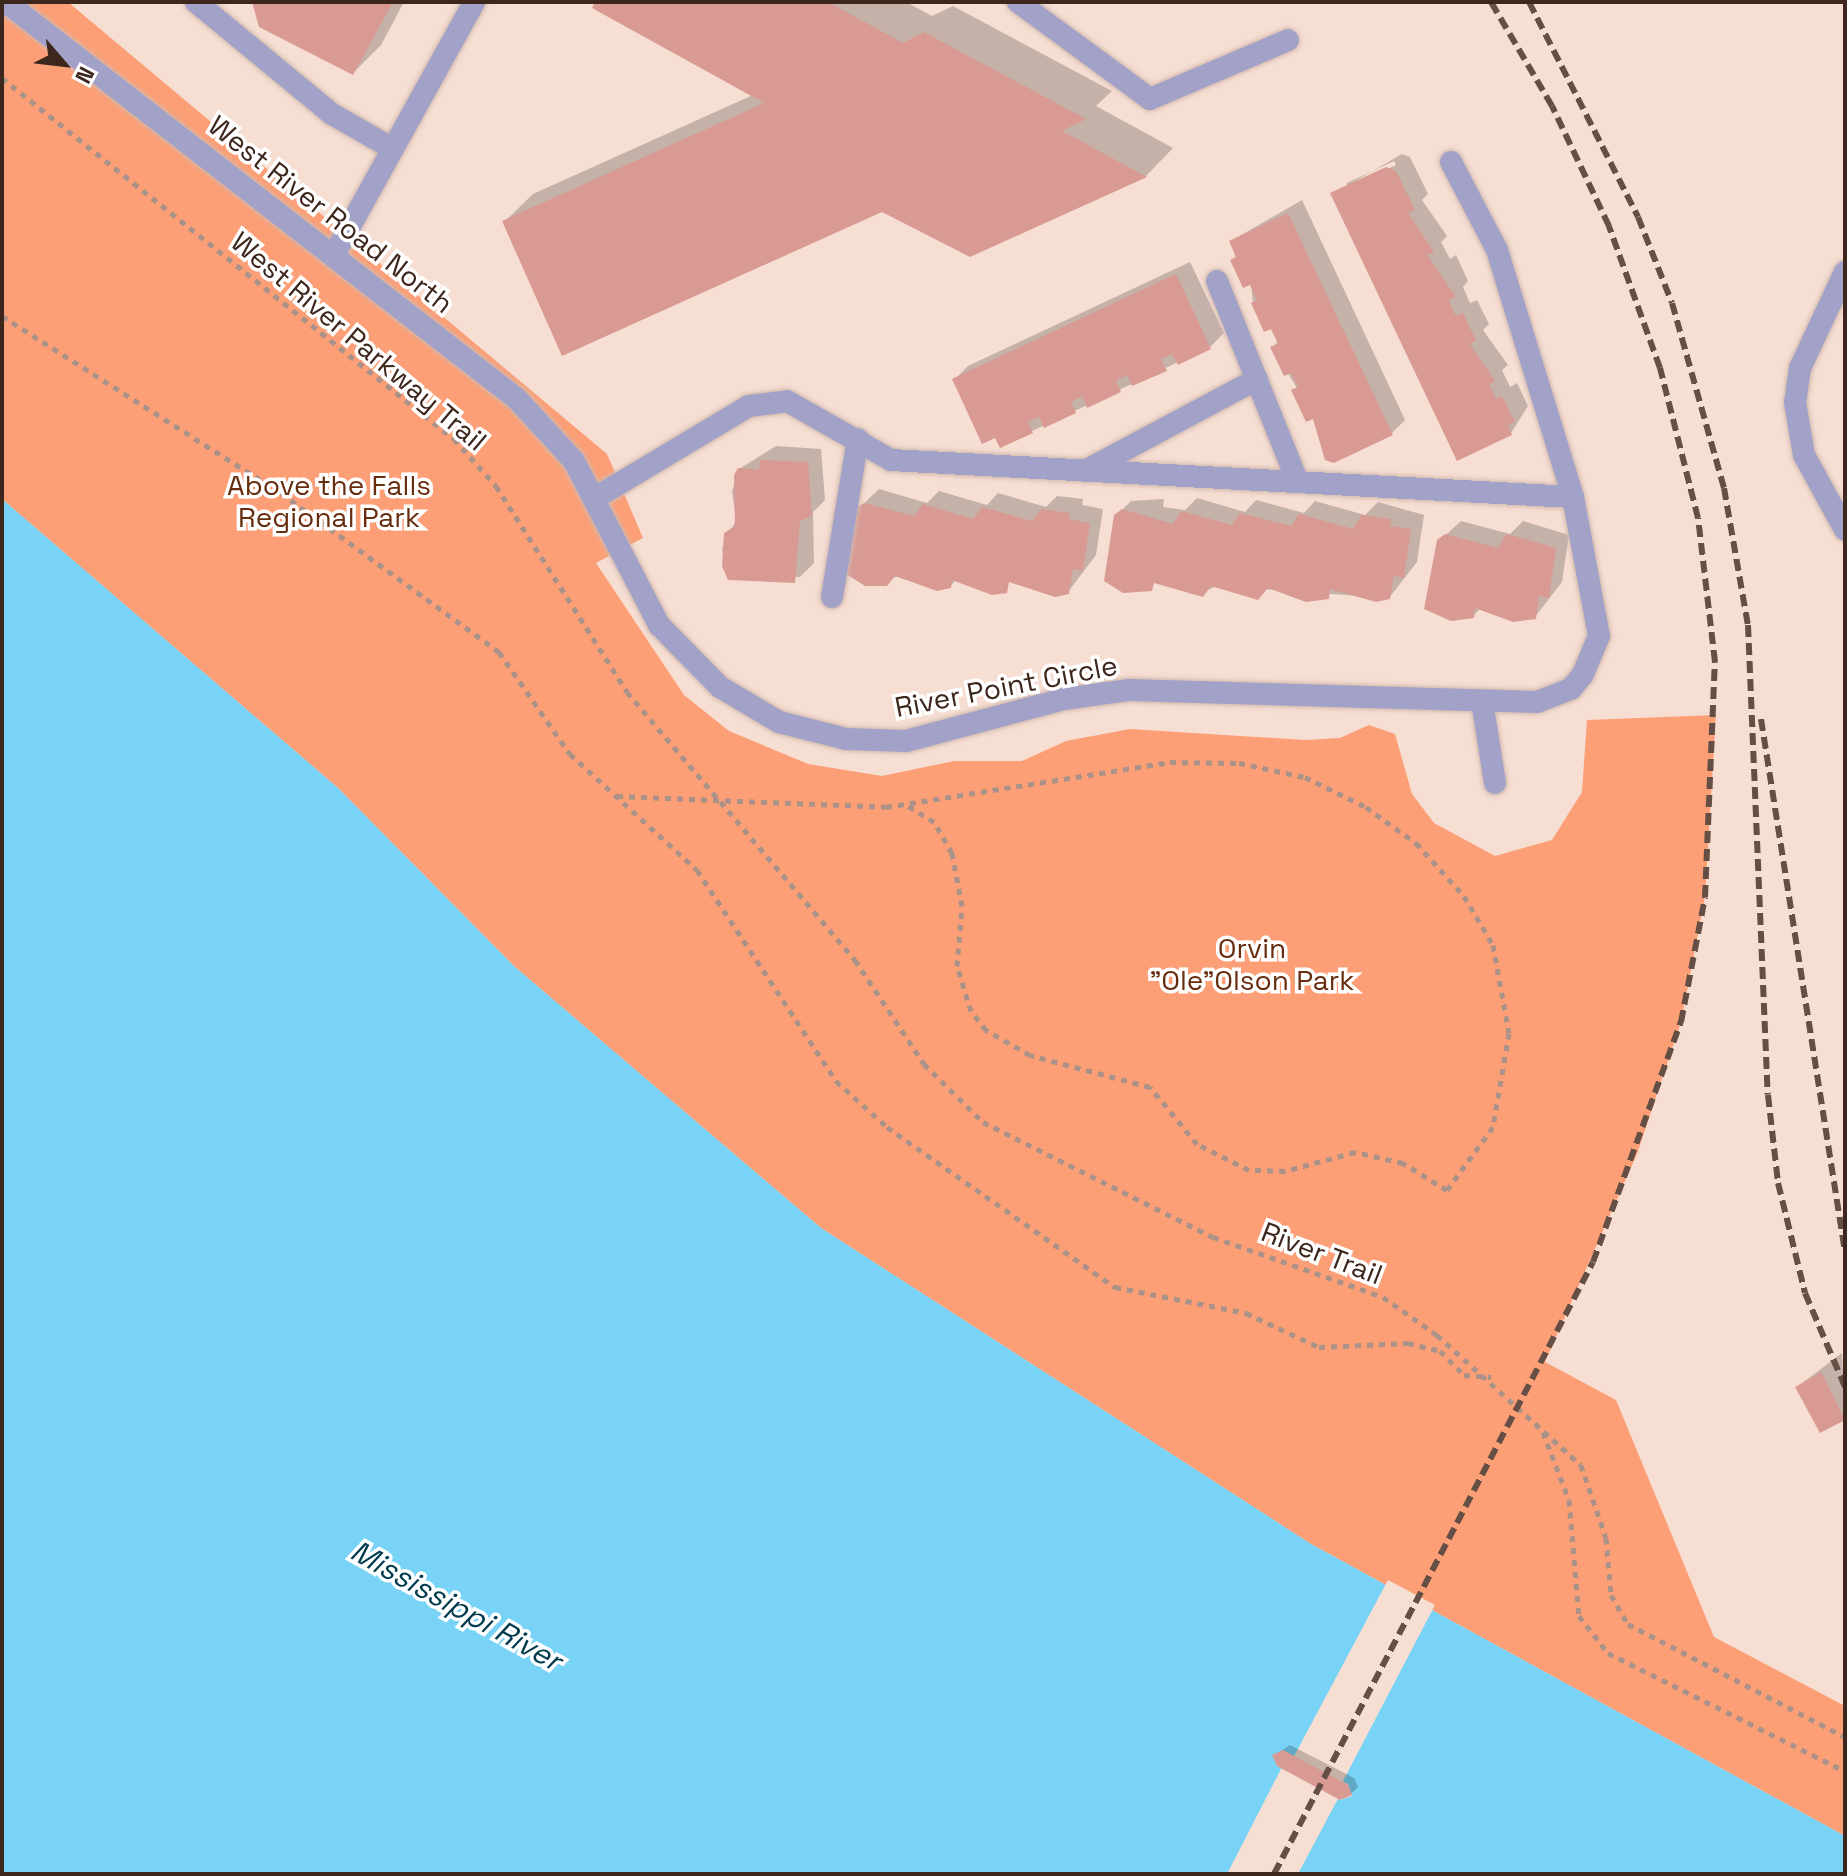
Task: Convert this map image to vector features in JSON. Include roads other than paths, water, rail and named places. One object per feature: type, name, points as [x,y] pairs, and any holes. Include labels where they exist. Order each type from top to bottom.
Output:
[{"type":"street","points":[[196,2],[332,114],[393,149]]},
{"type":"street","points":[[334,255],[474,2]]},
{"type":"street","points":[[1018,2],[1055,11],[1150,99],[1288,40]]},
{"type":"street","name":"West River Road North","points":[[18,5],[517,399],[574,461],[595,498]]},
{"type":"street","points":[[595,498],[749,406],[787,401],[891,460],[1573,497],[1497,250],[1451,162]]},
{"type":"street","points":[[1845,272],[1800,368],[1795,402],[1804,455],[1845,530]]},
{"type":"street","points":[[1217,281],[1298,482]]},
{"type":"street","points":[[1085,471],[1257,379]]},
{"type":"street","points":[[832,597],[858,439]]},
{"type":"street","name":"River Point Circle","points":[[595,498],[659,625],[691,662],[779,722],[846,739],[906,741],[1064,699],[1129,690],[1537,702],[1571,689],[1583,674],[1599,636],[1573,497]]},
{"type":"street","points":[[1482,701],[1495,783]]},
{"type":"water","name":"Mississippi River","points":[[2,499],[338,788],[515,967],[821,1228],[1311,1544],[1845,1836],[1845,1874],[2,1874]],"holes":[[[1283,1751],[1348,1784],[1352,1796],[1340,1800],[1277,1766],[1273,1755]]]},
{"type":"railway","points":[[1274,1874],[1593,1262],[1681,1022],[1705,897],[1715,662],[1698,518],[1660,368],[1609,226],[1552,106],[1491,2]]},
{"type":"railway","points":[[1529,2],[1638,217],[1672,303],[1724,488],[1748,625],[1768,1095],[1778,1183],[1805,1293],[1845,1387]]},
{"type":"railway","points":[[1761,719],[1845,1252]]},
{"type":"park label","name":"Above the Falls Regional Park","points":[[329,501]]},
{"type":"park label","name":"Orvin \"Ole\"Olson Park","points":[[1252,964]]}]
